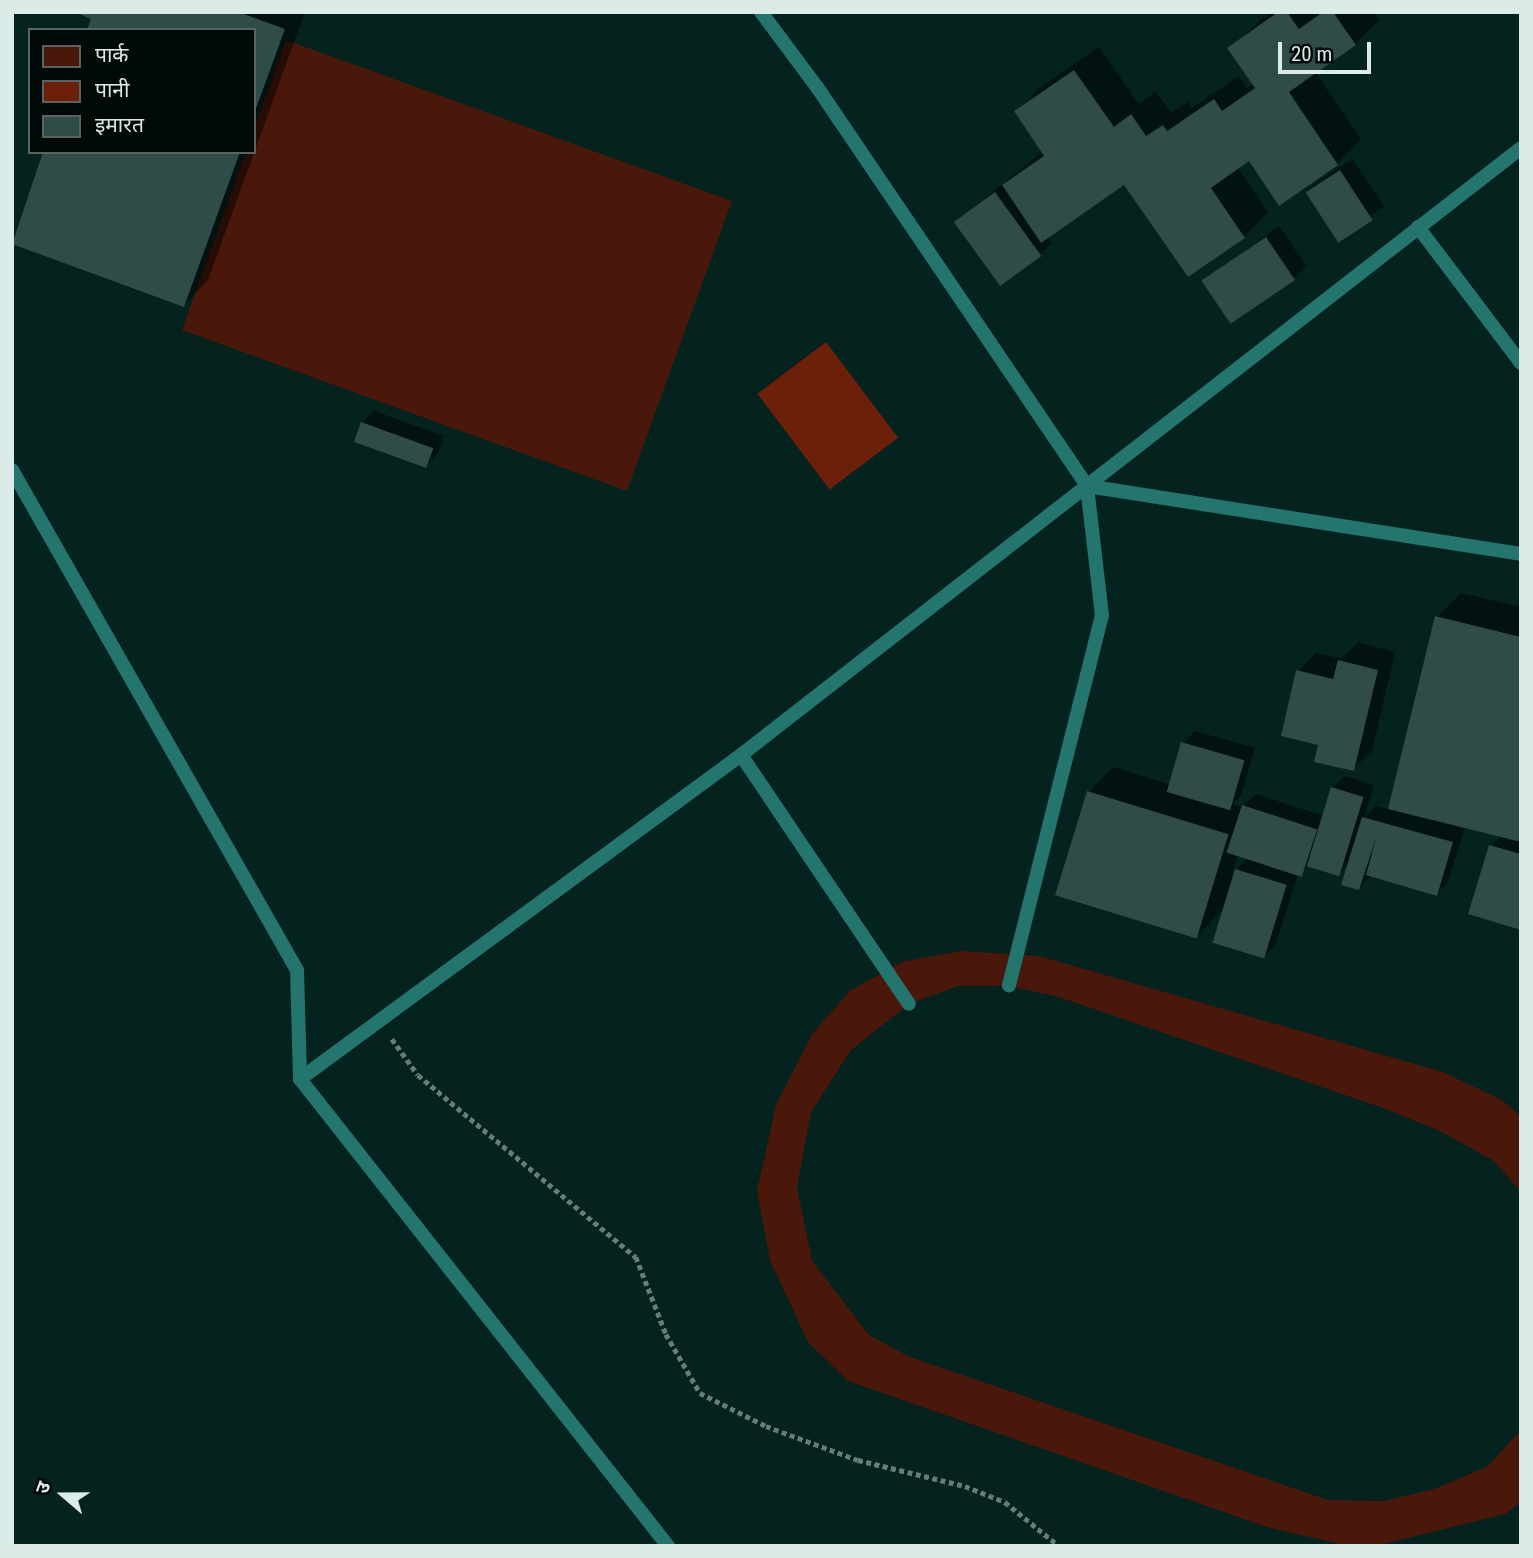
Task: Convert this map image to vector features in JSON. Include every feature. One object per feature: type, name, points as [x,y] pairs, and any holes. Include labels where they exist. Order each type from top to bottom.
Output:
[{"type":"lane","points":[[761,12],[817,87],[1087,486],[1102,615],[1009,986]]},
{"type":"lane","points":[[300,1079],[741,755],[1521,148]]},
{"type":"lane","points":[[1418,226],[1521,363]]},
{"type":"lane","points":[[12,470],[297,970],[300,1079],[668,1546]]},
{"type":"lane","points":[[1087,486],[1521,554]]},
{"type":"lane","points":[[741,755],[909,1004]]},
{"type":"path","points":[[379,1021],[418,1075],[636,1257],[666,1334],[701,1393],[766,1426],[858,1460],[965,1486],[1005,1502],[1059,1546]]},
{"type":"green space","points":[[286,40],[732,201],[627,491],[182,330],[245,154],[256,154],[256,123]]},
{"type":"green space","points":[[960,951],[1039,956],[1443,1072],[1502,1100],[1521,1116],[1521,1192],[1494,1161],[1440,1131],[1383,1108],[1059,997],[1009,986],[958,986],[909,1004],[851,1050],[811,1112],[797,1187],[812,1261],[869,1335],[910,1357],[1328,1500],[1384,1501],[1434,1489],[1487,1467],[1521,1430],[1521,1502],[1505,1514],[1375,1546],[1348,1546],[1267,1527],[848,1381],[808,1342],[770,1260],[757,1191],[776,1105],[812,1034],[851,990],[902,962]]},
{"type":"water","points":[[826,342],[898,438],[830,490],[757,394]]},
{"type":"building","points":[[75,12],[238,12],[285,29],[256,109],[256,28],[88,28],[91,19]]},
{"type":"building","points":[[1278,12],[1287,12],[1299,29],[1323,12],[1333,12],[1356,45],[1289,92],[1338,165],[1279,206],[1249,161],[1211,188],[1245,238],[1188,277],[1124,185],[1041,243],[1002,185],[1044,156],[1014,111],[1074,70],[1114,127],[1131,114],[1146,136],[1163,125],[1167,131],[1214,99],[1222,111],[1255,88],[1227,48]]},
{"type":"building","points":[[42,154],[239,154],[184,307],[12,244]]},
{"type":"building","points":[[1340,170],[1373,220],[1338,243],[1306,192]]},
{"type":"building","points":[[995,192],[1041,256],[1000,286],[954,222]]},
{"type":"building","points":[[1266,237],[1295,280],[1230,324],[1201,281]]},
{"type":"building","points":[[361,422],[433,448],[426,468],[354,442]]},
{"type":"building","points":[[1435,616],[1521,637],[1521,842],[1388,809]]},
{"type":"building","points":[[1338,660],[1378,670],[1354,771],[1314,762],[1318,745],[1281,736],[1296,670],[1333,679]]},
{"type":"building","points":[[1181,742],[1244,760],[1230,810],[1167,792]]},
{"type":"building","points":[[1331,787],[1364,797],[1339,876],[1307,866]]},
{"type":"building","points":[[1087,791],[1229,834],[1197,939],[1055,895]]},
{"type":"building","points":[[1242,805],[1317,829],[1302,877],[1227,853]]},
{"type":"building","points":[[1362,817],[1453,842],[1437,896],[1366,875],[1377,835],[1359,890],[1341,885]]},
{"type":"building","points":[[1489,845],[1521,854],[1521,930],[1468,914]]},
{"type":"building","points":[[1235,869],[1287,885],[1264,958],[1212,943]]}]
